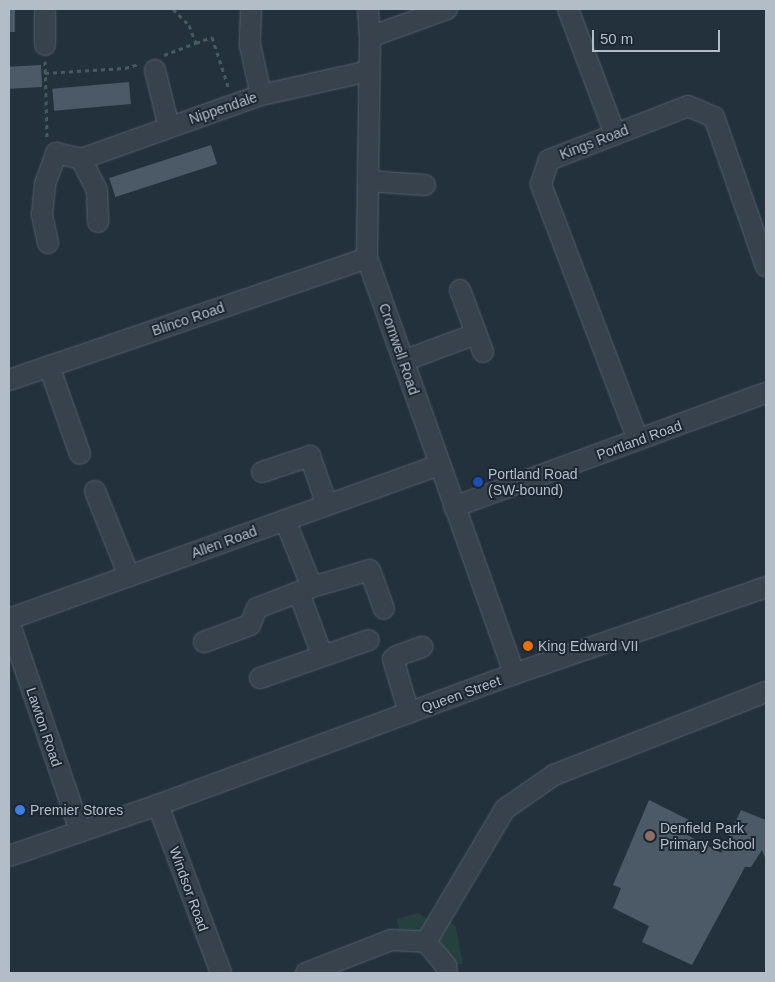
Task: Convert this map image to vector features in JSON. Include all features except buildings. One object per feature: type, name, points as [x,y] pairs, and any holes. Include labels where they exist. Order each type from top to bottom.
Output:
[{"type":"street","points":[[45,9],[45,45]]},
{"type":"street","points":[[251,9],[250,45],[261,95]]},
{"type":"street","name":"Cromwell Road","points":[[368,9],[370,37],[367,258],[514,674]]},
{"type":"street","points":[[370,37],[447,9]]},
{"type":"street","points":[[568,9],[615,134]]},
{"type":"street","points":[[152,63],[169,127]]},
{"type":"street","name":"Nippendale","points":[[81,159],[261,95],[369,71]]},
{"type":"street","name":"Kings Road","points":[[638,440],[541,184],[549,160],[688,106],[714,117],[766,266]]},
{"type":"street","points":[[48,243],[42,214],[44,184],[56,153],[81,159],[97,191],[98,222]]},
{"type":"street","points":[[368,181],[425,185]]},
{"type":"street","name":"Blinco Road","points":[[9,380],[367,258]]},
{"type":"street","points":[[403,361],[480,343],[460,290]]},
{"type":"street","points":[[49,366],[80,454]]},
{"type":"street","name":"Portland Road","points":[[454,507],[766,393]]},
{"type":"street","points":[[262,472],[310,456],[328,505]]},
{"type":"street","name":"Allen Road","points":[[9,621],[440,465]]},
{"type":"street","points":[[95,491],[129,576]]},
{"type":"street","points":[[285,520],[322,655]]},
{"type":"street","points":[[204,642],[250,625],[256,608],[305,590],[370,570],[384,609]]},
{"type":"street","name":"Queen Street","points":[[9,856],[158,805],[514,674],[766,587]]},
{"type":"street","name":"Lawton Road","points":[[9,621],[80,831]]},
{"type":"street","points":[[260,678],[369,640]]},
{"type":"street","points":[[409,713],[393,659],[422,647]]},
{"type":"street","points":[[426,942],[505,809],[554,775],[766,692]]},
{"type":"street","name":"Windsor Road","points":[[158,805],[221,973]]},
{"type":"street","points":[[306,973],[391,940],[426,942],[446,966],[447,973]]},
{"type":"path","points":[[173,9],[189,25],[196,43]]},
{"type":"path","points":[[45,73],[125,68],[152,63],[212,37],[228,82],[231,106]]},
{"type":"path","points":[[45,45],[47,152],[56,153]]},
{"type":"green space","points":[[418,913],[442,927],[448,920],[456,927],[463,964],[450,964],[400,932],[396,919]]},
{"type":"place","name":"Portland Road (SW-bound)","points":[[478,482]]},
{"type":"place","name":"King Edward VII","points":[[528,646]]},
{"type":"place","name":"Premier Stores","points":[[20,810]]},
{"type":"place","name":"Denfield Park Primary School","points":[[650,836]]}]
